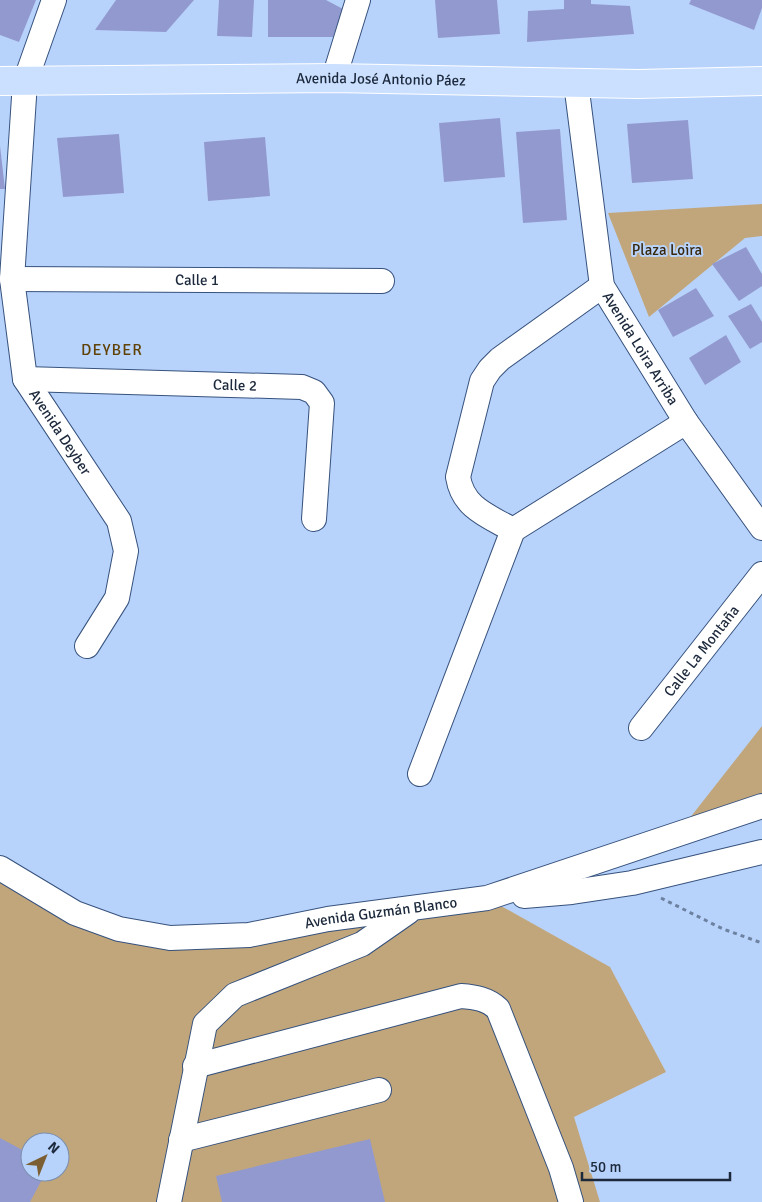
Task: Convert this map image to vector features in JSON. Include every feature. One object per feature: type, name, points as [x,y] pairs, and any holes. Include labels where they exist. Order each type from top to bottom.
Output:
[{"type":"main road","name":"Avenida José Antonio Páez","points":[[13,82],[334,78],[576,83],[762,82]]},
{"type":"street","name":"Avenida Deyber","points":[[54,0],[13,82],[12,279],[25,379],[119,521],[126,550],[117,598],[87,646]]},
{"type":"street","points":[[334,78],[358,0]]},
{"type":"street","name":"Avenida Loira Arriba","points":[[576,83],[602,286],[686,422],[762,528]]},
{"type":"street","name":"Calle 1","points":[[12,279],[382,281]]},
{"type":"street","points":[[513,530],[469,504],[460,490],[458,477],[482,381],[500,359],[602,286]]},
{"type":"street","name":"Calle 2","points":[[25,379],[302,387],[314,392],[322,403],[314,519]]},
{"type":"street","points":[[420,774],[513,530],[686,422]]},
{"type":"street","name":"Calle La Montaña","points":[[641,728],[762,574]]},
{"type":"street","name":"Avenida Guzmán Blanco","points":[[0,868],[75,913],[120,929],[170,938],[249,935],[328,919],[382,914],[416,906],[488,898],[762,806]]},
{"type":"street","points":[[696,829],[706,865]]},
{"type":"street","points":[[488,898],[572,892],[632,883],[762,852]]},
{"type":"street","points":[[169,1202],[205,1024],[235,995],[362,944],[416,906]]},
{"type":"street","points":[[195,1066],[461,996],[473,996],[492,1003],[498,1010],[561,1168],[571,1202]]},
{"type":"street","points":[[181,1140],[379,1090]]},
{"type":"path","points":[[632,883],[723,929],[762,943]]},
{"type":"green space","name":"Plaza Loira","points":[[762,204],[762,236],[745,238],[649,317],[608,213]]},
{"type":"green space","points":[[762,726],[762,804],[678,833]]},
{"type":"green space","points":[[0,868],[155,935],[487,898],[610,967],[666,1072],[574,1117],[600,1202],[0,1202]]},
{"type":"building","points":[[0,0],[36,0],[19,42],[0,35]]},
{"type":"building","points":[[116,0],[194,0],[166,32],[95,30]]},
{"type":"building","points":[[219,0],[254,0],[252,37],[217,36]]},
{"type":"building","points":[[268,0],[326,0],[343,9],[333,37],[268,37]]},
{"type":"building","points":[[435,0],[497,0],[500,34],[438,38]]},
{"type":"building","points":[[564,0],[591,0],[591,4],[630,6],[634,34],[527,42],[528,11],[564,9]]},
{"type":"building","points":[[691,0],[762,0],[762,8],[754,30],[689,4]]},
{"type":"building","points":[[500,118],[505,177],[444,182],[439,123]]},
{"type":"building","points":[[688,120],[693,179],[632,183],[627,124]]},
{"type":"building","points":[[560,129],[567,220],[523,223],[516,132]]},
{"type":"building","points":[[119,134],[124,193],[63,197],[57,138]]},
{"type":"building","points":[[265,137],[270,196],[208,201],[204,142]]},
{"type":"building","points":[[0,146],[5,189],[0,189]]},
{"type":"building","points":[[746,247],[762,274],[762,286],[739,301],[712,264]]},
{"type":"building","points":[[696,288],[714,316],[673,337],[658,310]]},
{"type":"building","points":[[751,304],[762,322],[762,342],[750,349],[728,316]]},
{"type":"building","points":[[726,335],[741,362],[705,385],[689,358]]},
{"type":"building","points":[[0,1138],[20,1149],[20,1182],[41,1182],[30,1202],[0,1202]]},
{"type":"building","points":[[370,1139],[385,1202],[222,1202],[216,1176]]},
{"type":"district","name":"DEYBER","points":[[112,349]]}]
